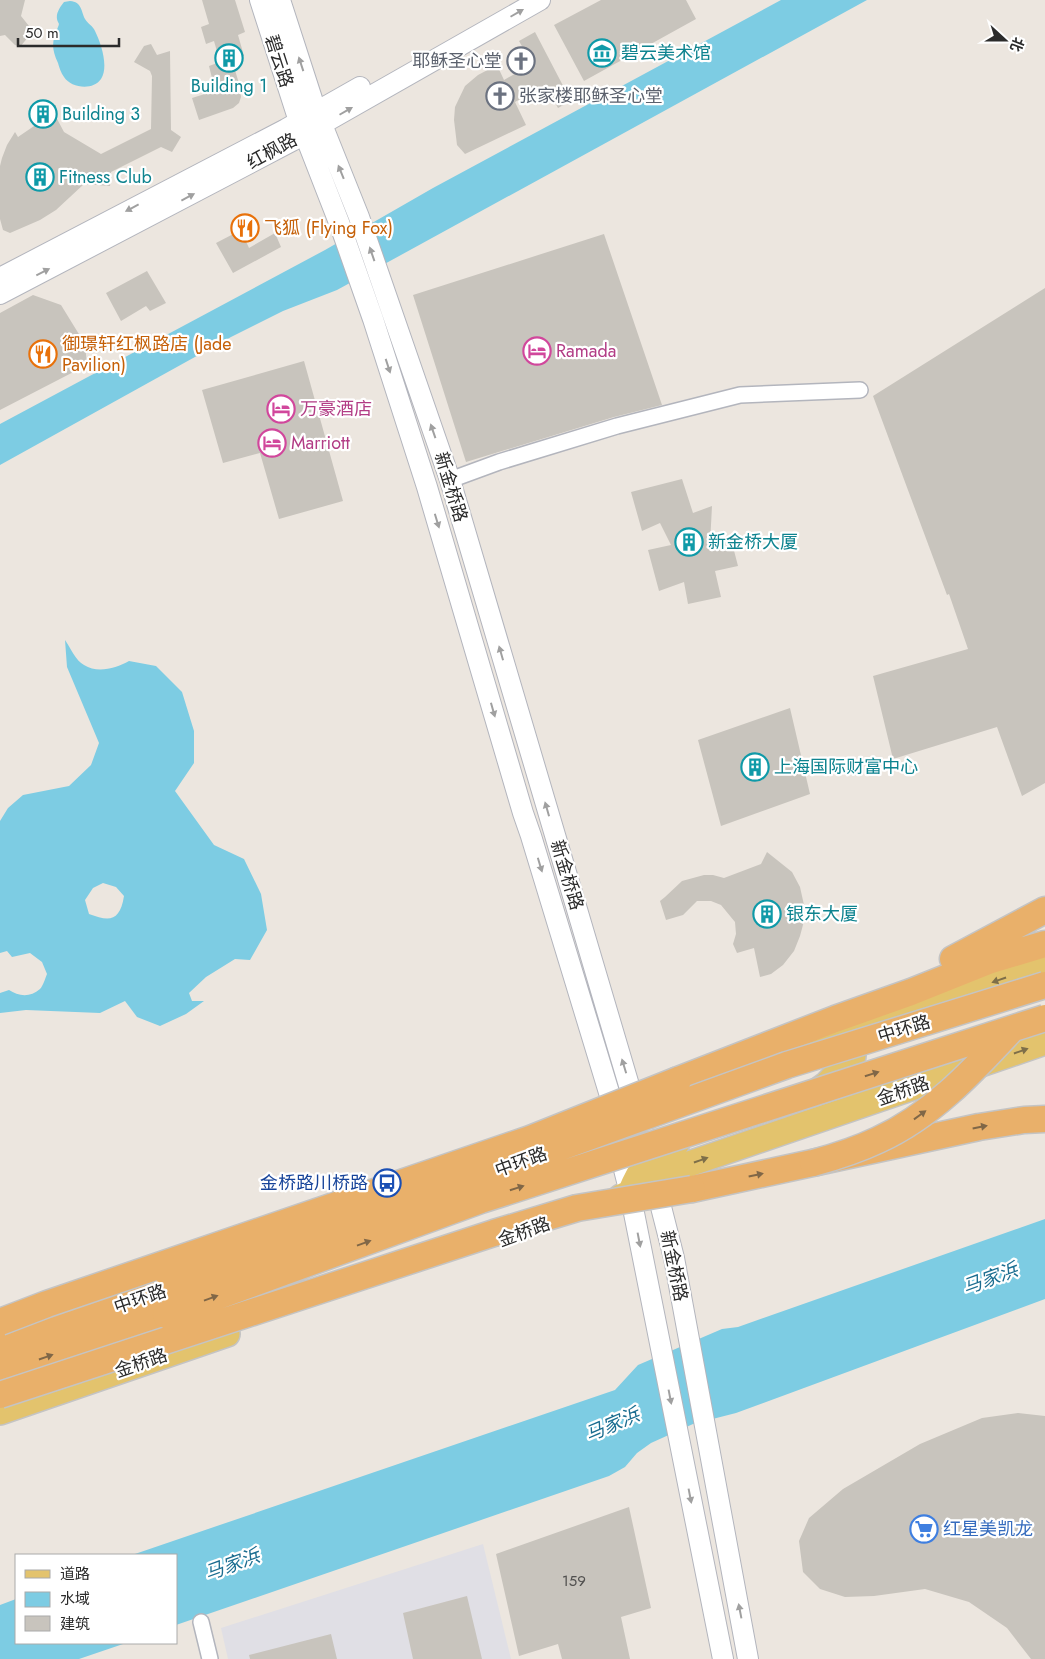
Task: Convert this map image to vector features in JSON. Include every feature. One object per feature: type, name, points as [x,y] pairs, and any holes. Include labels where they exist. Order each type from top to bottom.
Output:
[{"type":"highway","points":[[835,1019],[1045,910]]},
{"type":"highway","points":[[0,1322],[47,1304],[530,1139],[835,1019],[911,992],[991,960],[1045,944]]},
{"type":"highway","name":"中环路","points":[[0,1347],[175,1286],[787,1065],[1045,985]]},
{"type":"highway","points":[[813,1163],[846,1154],[879,1140],[910,1122],[943,1099],[979,1064],[1045,990]]},
{"type":"highway","name":"中环路","points":[[0,1373],[166,1315],[481,1200],[1045,1018]]},
{"type":"highway","points":[[530,1139],[756,1076]]},
{"type":"highway","points":[[0,1395],[484,1236],[577,1208],[692,1190],[979,1127],[1024,1120],[1045,1119]]},
{"type":"highway","points":[[0,1311],[47,1304]]},
{"type":"main road","points":[[0,1329],[46,1316],[387,1201],[615,1134],[639,1117],[1045,964]]},
{"type":"main road","points":[[639,1117],[853,1056],[1045,990]]},
{"type":"main road","name":"金桥路","points":[[654,1169],[683,1166],[1045,1042]]},
{"type":"main road","points":[[630,1192],[638,1173],[654,1169],[666,1146],[811,1096],[827,1084],[853,1056]]},
{"type":"main road","name":"金桥路","points":[[0,1412],[230,1332],[396,1278],[613,1200],[630,1192]]},
{"type":"street","name":"碧云路","points":[[260,0],[302,127]]},
{"type":"street","name":"碧云路","points":[[280,0],[320,117]]},
{"type":"street","name":"红枫路","points":[[320,117],[409,60],[512,0]]},
{"type":"street","name":"红枫路","points":[[0,278],[302,127],[540,0]]},
{"type":"street","name":"新金桥路","points":[[320,117],[325,135],[359,217],[450,480],[654,1169],[660,1203],[674,1258],[748,1659]]},
{"type":"street","name":"红枫路","points":[[0,294],[202,190],[292,141],[302,127]]},
{"type":"street","name":"新金桥路","points":[[302,127],[340,225],[427,487],[523,813],[611,1099],[615,1134],[630,1192],[723,1659]]},
{"type":"street","points":[[450,480],[499,462],[617,426],[740,395],[860,390]]},
{"type":"street","points":[[201,1622],[210,1659]]},
{"type":"shaded area","points":[[483,1544],[511,1659],[228,1659],[221,1628]]},
{"type":"water","points":[[781,0],[867,0],[337,290],[283,311],[231,337],[0,465],[0,424],[325,250],[433,188]]},
{"type":"water","points":[[70,1],[79,5],[85,19],[94,29],[103,55],[104,68],[101,79],[88,87],[77,86],[67,81],[61,72],[53,49],[54,36],[59,24],[57,19],[58,12],[64,2]]},
{"type":"water","points":[[65,640],[78,660],[89,668],[107,669],[129,661],[156,666],[182,692],[194,731],[194,763],[175,791],[214,845],[244,859],[261,894],[267,930],[250,960],[235,959],[206,977],[189,993],[192,1001],[204,1001],[186,1014],[160,1026],[137,1017],[125,1001],[100,1013],[26,1010],[0,1013],[0,993],[9,990],[20,995],[32,994],[41,988],[47,974],[42,962],[30,953],[12,957],[7,951],[0,953],[0,821],[8,808],[23,795],[69,786],[91,765],[99,743],[67,667]],"holes":[[[103,883],[116,887],[124,896],[117,915],[103,918],[89,914],[85,900],[93,888]]]},
{"type":"water","name":"马家浜","points":[[1045,1219],[1045,1299],[736,1413],[693,1424],[651,1443],[637,1453],[625,1467],[609,1476],[178,1624],[178,1554],[135,1554],[615,1390],[638,1365],[722,1329],[738,1327]]},
{"type":"water","points":[[15,1599],[15,1644],[123,1644],[79,1659],[0,1659],[0,1605]]},
{"type":"building","points":[[0,0],[25,0],[21,16],[33,31],[20,47],[15,45],[5,35],[0,36]]},
{"type":"building","name":"Building 1","points":[[202,0],[235,0],[245,32],[238,35],[244,56],[232,60],[240,87],[241,97],[239,103],[233,108],[199,120],[192,98],[208,93],[213,82],[209,66],[220,62],[214,41],[206,44],[201,27],[209,24]]},
{"type":"building","name":"碧云美术馆","points":[[601,0],[686,0],[696,19],[584,81],[554,25]]},
{"type":"building","points":[[535,32],[571,101],[558,108],[545,85],[515,102],[526,125],[465,154],[457,145],[454,120],[455,107],[465,86],[478,75],[497,65],[504,80],[532,64],[519,41]]},
{"type":"building","points":[[151,44],[157,55],[170,51],[171,130],[181,137],[172,152],[161,147],[111,172],[110,186],[84,184],[56,210],[40,220],[10,233],[3,230],[0,219],[0,166],[2,158],[15,132],[18,137],[37,124],[31,117],[31,111],[34,106],[49,102],[49,105],[56,105],[56,117],[64,132],[101,154],[151,129],[152,76],[150,71],[134,62],[144,46]]},
{"type":"building","points":[[241,230],[249,248],[275,233],[281,247],[233,273],[216,243]]},
{"type":"building","name":"Ramada","points":[[604,234],[662,405],[614,417],[466,462],[413,295]]},
{"type":"building","points":[[147,271],[166,303],[150,311],[146,306],[121,321],[106,293]]},
{"type":"building","points":[[1045,288],[1045,783],[1022,796],[997,727],[893,759],[873,676],[968,649],[949,594],[947,595],[873,396]]},
{"type":"building","name":"御璟轩红枫路店 (Jade Pavilion)","points":[[33,295],[61,305],[85,344],[87,365],[0,410],[0,313]]},
{"type":"building","name":"Marriott","points":[[304,361],[343,501],[279,519],[260,453],[223,463],[202,390]]},
{"type":"building","name":"新金桥大厦","points":[[682,479],[693,513],[712,506],[710,544],[731,539],[738,566],[715,571],[721,597],[688,604],[684,582],[659,591],[648,550],[671,545],[660,523],[642,531],[631,492]]},
{"type":"building","name":"上海国际财富中心","points":[[790,708],[810,794],[721,826],[698,740]]},
{"type":"building","name":"银东大厦","points":[[767,852],[792,872],[800,887],[804,905],[804,921],[794,951],[783,965],[771,974],[760,977],[754,948],[737,953],[733,944],[736,934],[735,922],[721,905],[711,901],[697,901],[683,915],[666,920],[660,901],[682,881],[704,875],[724,878],[761,864]]},
{"type":"building","name":"红星美凯龙","points":[[1018,1413],[1045,1416],[1045,1659],[1031,1659],[1007,1628],[969,1602],[925,1589],[874,1596],[845,1597],[820,1589],[803,1572],[799,1541],[809,1518],[843,1489],[920,1444],[982,1418]]},
{"type":"building","points":[[629,1507],[651,1608],[621,1617],[630,1659],[562,1659],[558,1644],[519,1656],[496,1554]]},
{"type":"building","points":[[467,1596],[482,1659],[413,1659],[403,1613]]},
{"type":"building","points":[[331,1634],[337,1659],[250,1659],[249,1655]]},
{"type":"place","name":"碧云美术馆","points":[[602,53]]},
{"type":"place","name":"Building 1","points":[[229,58]]},
{"type":"place","name":"耶稣圣心堂","points":[[521,61]]},
{"type":"place","name":"张家楼耶稣圣心堂","points":[[500,96]]},
{"type":"place","name":"Building 3","points":[[43,114]]},
{"type":"place","name":"Fitness Club","points":[[40,177]]},
{"type":"place","name":"飞狐 (Flying Fox)","points":[[245,228]]},
{"type":"place","name":"Ramada","points":[[537,351]]},
{"type":"place","name":"御璟轩红枫路店 (Jade Pavilion)","points":[[43,354]]},
{"type":"place","name":"万豪酒店","points":[[281,409]]},
{"type":"place","name":"Marriott","points":[[272,443]]},
{"type":"place","name":"新金桥大厦","points":[[689,542]]},
{"type":"place","name":"上海国际财富中心","points":[[755,767]]},
{"type":"place","name":"银东大厦","points":[[767,914]]},
{"type":"place","name":"金桥路川桥路","points":[[387,1183]]},
{"type":"place","name":"红星美凯龙","points":[[924,1529]]}]
